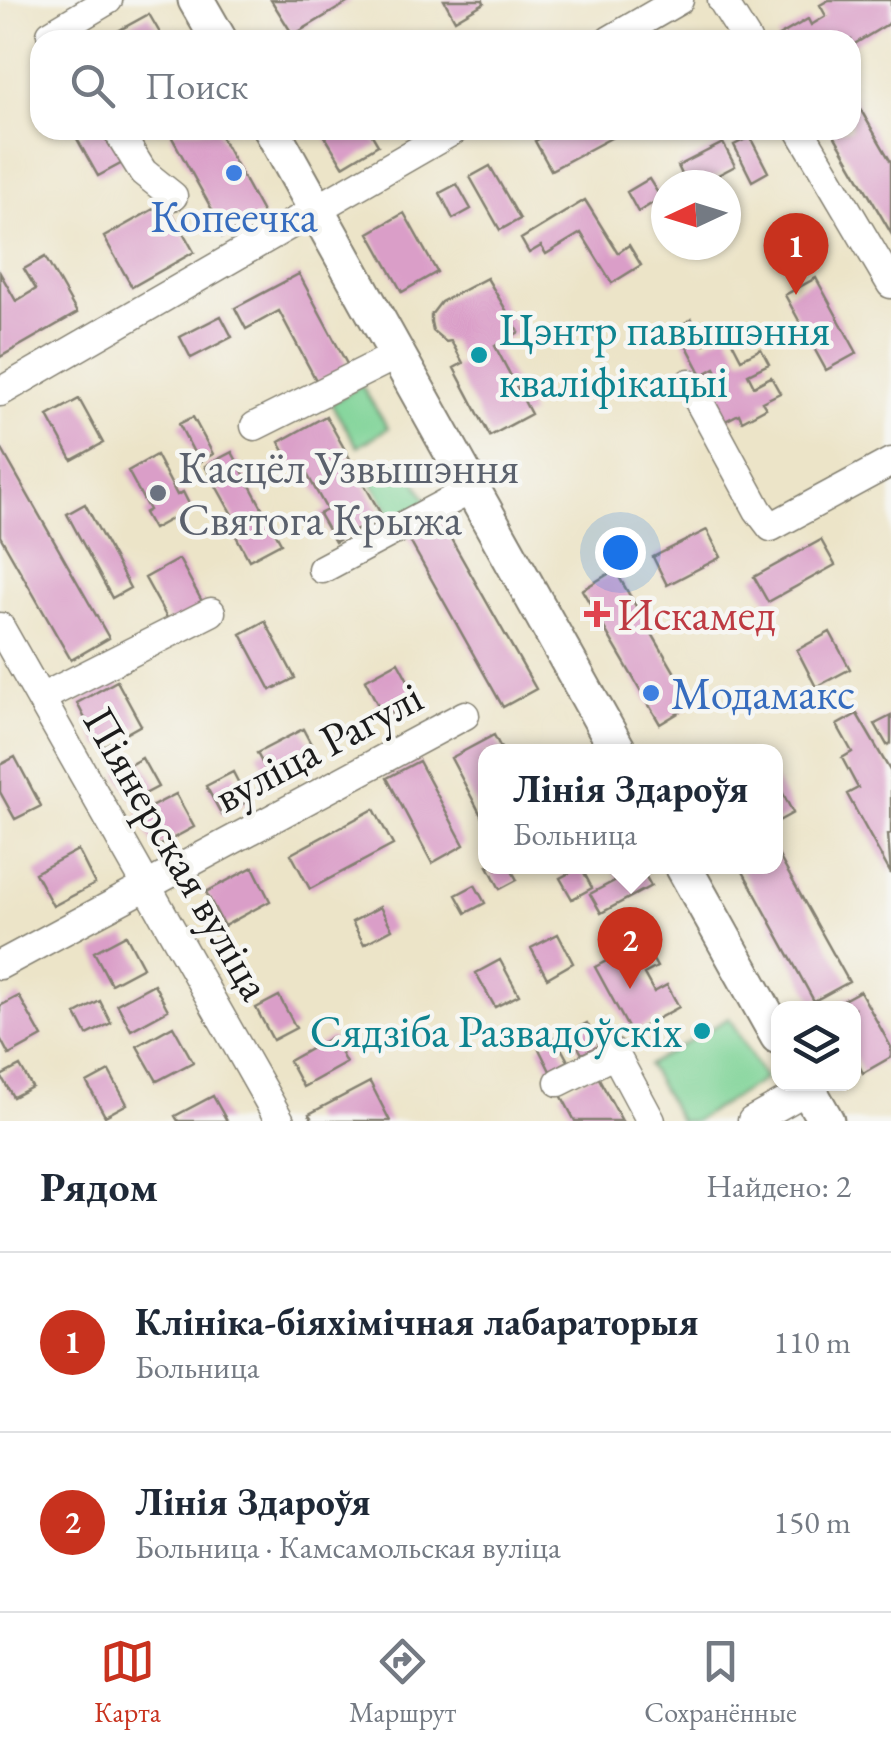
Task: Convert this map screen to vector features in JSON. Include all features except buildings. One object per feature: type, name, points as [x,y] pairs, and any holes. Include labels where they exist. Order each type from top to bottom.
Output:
[{"type":"main road","points":[[196,0],[213,30]]},
{"type":"main road","points":[[278,140],[614,744]]},
{"type":"main road","points":[[687,874],[771,1023]]},
{"type":"main road","points":[[810,1091],[826,1121]]},
{"type":"street","points":[[58,30],[108,0]]},
{"type":"street","points":[[627,30],[679,0]]},
{"type":"street","points":[[722,0],[741,30]]},
{"type":"street","points":[[123,140],[144,172],[173,196]]},
{"type":"street","points":[[0,392],[437,140]]},
{"type":"street","points":[[806,140],[891,284]]},
{"type":"street","points":[[255,426],[397,355]]},
{"type":"street","points":[[688,384],[770,527],[891,462]]},
{"type":"street","points":[[322,569],[472,489]]},
{"type":"street","points":[[41,698],[211,612]]},
{"type":"street","name":"Піянерская вуліца","points":[[0,628],[150,886],[280,1121]]},
{"type":"street","name":"вуліца Рагулі","points":[[0,965],[465,715]]},
{"type":"street","points":[[560,1082],[614,1054],[650,1121]]},
{"type":"street","points":[[752,1121],[799,1091]]},
{"type":"green space","points":[[361,385],[388,428],[358,447],[331,404]]},
{"type":"green space","points":[[402,458],[429,505],[396,524],[369,477]]},
{"type":"green space","points":[[729,1018],[765,1079],[694,1121],[680,1121],[648,1065]]},
{"type":"place","name":"Копеечка","points":[[234,173]]},
{"type":"place","name":"Клініка-біяхімічная лабараторыя","points":[[796,295]]},
{"type":"place","name":"Цэнтр павышэння кваліфікацыі","points":[[479,355]]},
{"type":"place","name":"Касцёл Узвышэння Святога Крыжа","points":[[158,493]]},
{"type":"place","name":"Искамед","points":[[597,614]]},
{"type":"place","name":"Модамакс","points":[[651,693]]},
{"type":"place","name":"Лінія Здароўя","points":[[630,989]]},
{"type":"place","name":"Сядзіба Развадоўскіх","points":[[702,1031]]}]
